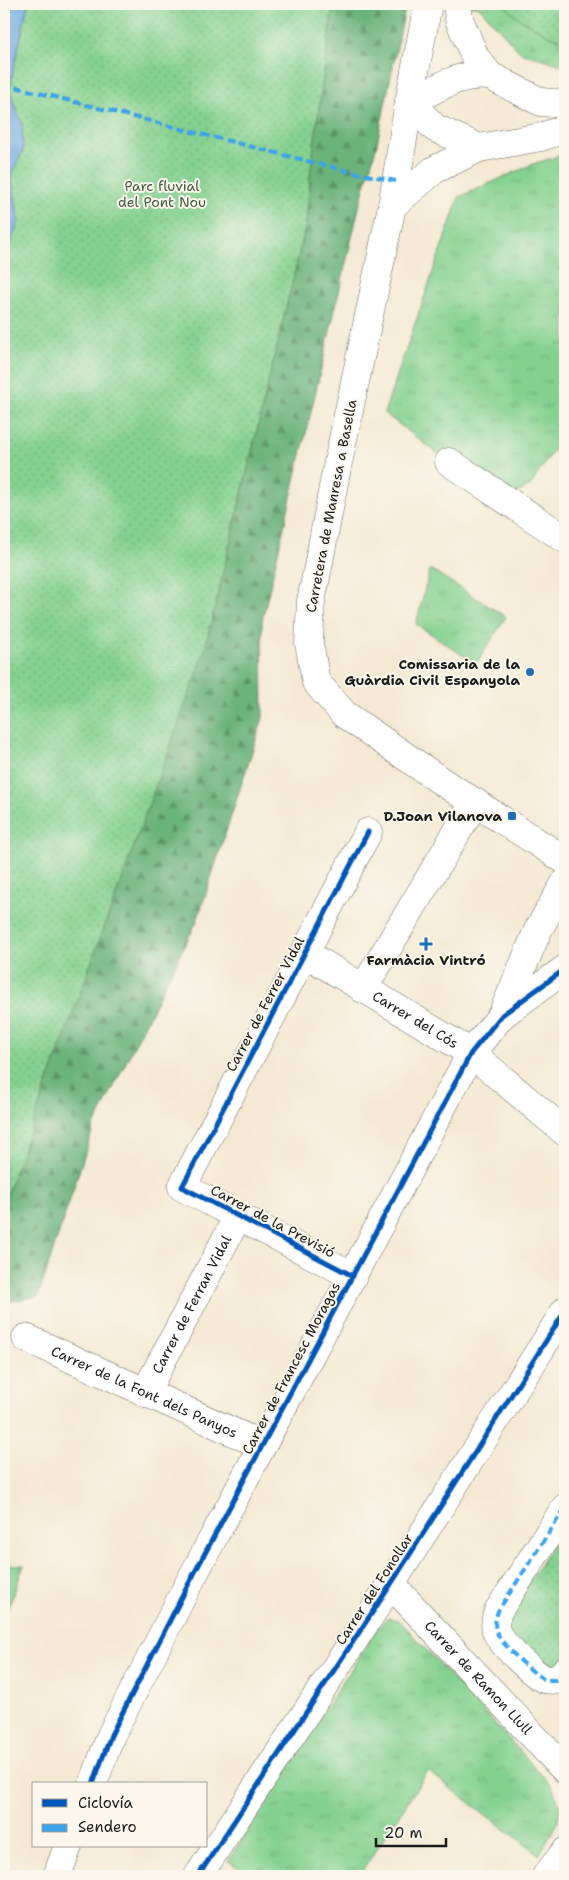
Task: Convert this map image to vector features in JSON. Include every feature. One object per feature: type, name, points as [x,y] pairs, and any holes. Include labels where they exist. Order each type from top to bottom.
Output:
[{"type":"street","name":"Carretera de Manresa a Basella","points":[[428,4],[409,102],[392,206],[311,601],[309,643],[316,682],[344,714],[441,782],[565,860]]},
{"type":"street","points":[[457,4],[459,19],[474,57],[490,76]]},
{"type":"street","points":[[479,148],[435,128],[409,102],[448,82],[476,74],[490,76],[541,102],[565,104]]},
{"type":"street","points":[[392,206],[434,170],[479,148],[541,137],[565,129]]},
{"type":"street","points":[[449,462],[565,539]]},
{"type":"street","points":[[363,989],[475,802]]},
{"type":"street","name":"Carrer de Ferrer Vidal","points":[[182,1187],[368,832]]},
{"type":"street","name":"Carrer de Francesc Moragas","points":[[502,1015],[538,930],[565,883]]},
{"type":"street","name":"Carrer del Cós","points":[[305,954],[471,1054],[565,1132]]},
{"type":"street","name":"Carrer de Francesc Moragas","points":[[94,1782],[111,1735],[187,1587],[471,1054],[502,1015],[565,969]]},
{"type":"street","name":"Carrer de la Previsió","points":[[182,1187],[353,1276]]},
{"type":"street","name":"Carrer de Ferran Vidal","points":[[145,1393],[238,1216]]},
{"type":"street","name":"Carrer del Fonollar","points":[[198,1876],[391,1584],[565,1311]]},
{"type":"street","name":"Carrer de la Font dels Panyos","points":[[26,1338],[262,1446]]},
{"type":"street","points":[[565,1508],[498,1611],[495,1620],[496,1631],[509,1650],[534,1673],[546,1680],[556,1680],[565,1671]]},
{"type":"street","name":"Carrer de Ramon Llull","points":[[391,1584],[565,1770]]},
{"type":"street","points":[[57,1876],[67,1848]]},
{"type":"street","points":[[546,1876],[565,1852]]},
{"type":"green space","name":"Parc fluvial del Pont Nou","points":[[28,4],[333,4],[310,175],[306,224],[203,656],[4,1202],[4,258],[19,221],[11,176],[23,151],[22,123],[9,90]]},
{"type":"green space","points":[[333,4],[406,4],[376,148],[360,203],[262,621],[263,718],[197,921],[94,1126],[38,1297],[4,1302],[4,1202],[203,656],[306,224],[310,175]]},
{"type":"green space","points":[[463,4],[504,4],[532,26],[565,42],[565,66],[520,52],[479,7]]},
{"type":"green space","points":[[504,4],[565,4],[565,42],[524,21]]},
{"type":"green space","points":[[565,154],[565,432],[530,486],[505,499],[449,462],[384,413],[459,197],[533,164]]},
{"type":"green space","points":[[430,569],[506,617],[476,664],[416,624]]},
{"type":"green space","points":[[565,1525],[565,1658],[554,1665],[544,1666],[508,1638],[506,1619]]},
{"type":"green space","points":[[4,1564],[24,1565],[8,1609],[4,1608]]},
{"type":"green space","points":[[388,1618],[399,1620],[552,1786],[560,1806],[558,1823],[539,1855],[428,1771],[359,1876],[252,1876],[228,1861],[378,1627]]},
{"type":"water","points":[[4,4],[28,4],[9,90],[22,123],[23,151],[11,176],[19,221],[4,258]]},
{"type":"marked path","points":[[4,84],[351,172],[396,181]]},
{"type":"marked path","points":[[565,1508],[498,1611],[495,1626],[504,1643],[539,1676],[548,1680],[556,1680],[565,1671]]},
{"type":"cycle path","points":[[353,1276],[182,1187],[368,832]]},
{"type":"cycle path","points":[[94,1782],[111,1735],[187,1587],[471,1053],[502,1015],[565,969]]},
{"type":"cycle path","points":[[198,1876],[391,1584],[565,1311]]},
{"type":"place","name":"Comissaria de la Guàrdia Civil Espanyola","points":[[530,672]]},
{"type":"place","name":"D.Joan Vilanova","points":[[512,816]]},
{"type":"place","name":"Farmàcia Vintró","points":[[426,944]]}]
